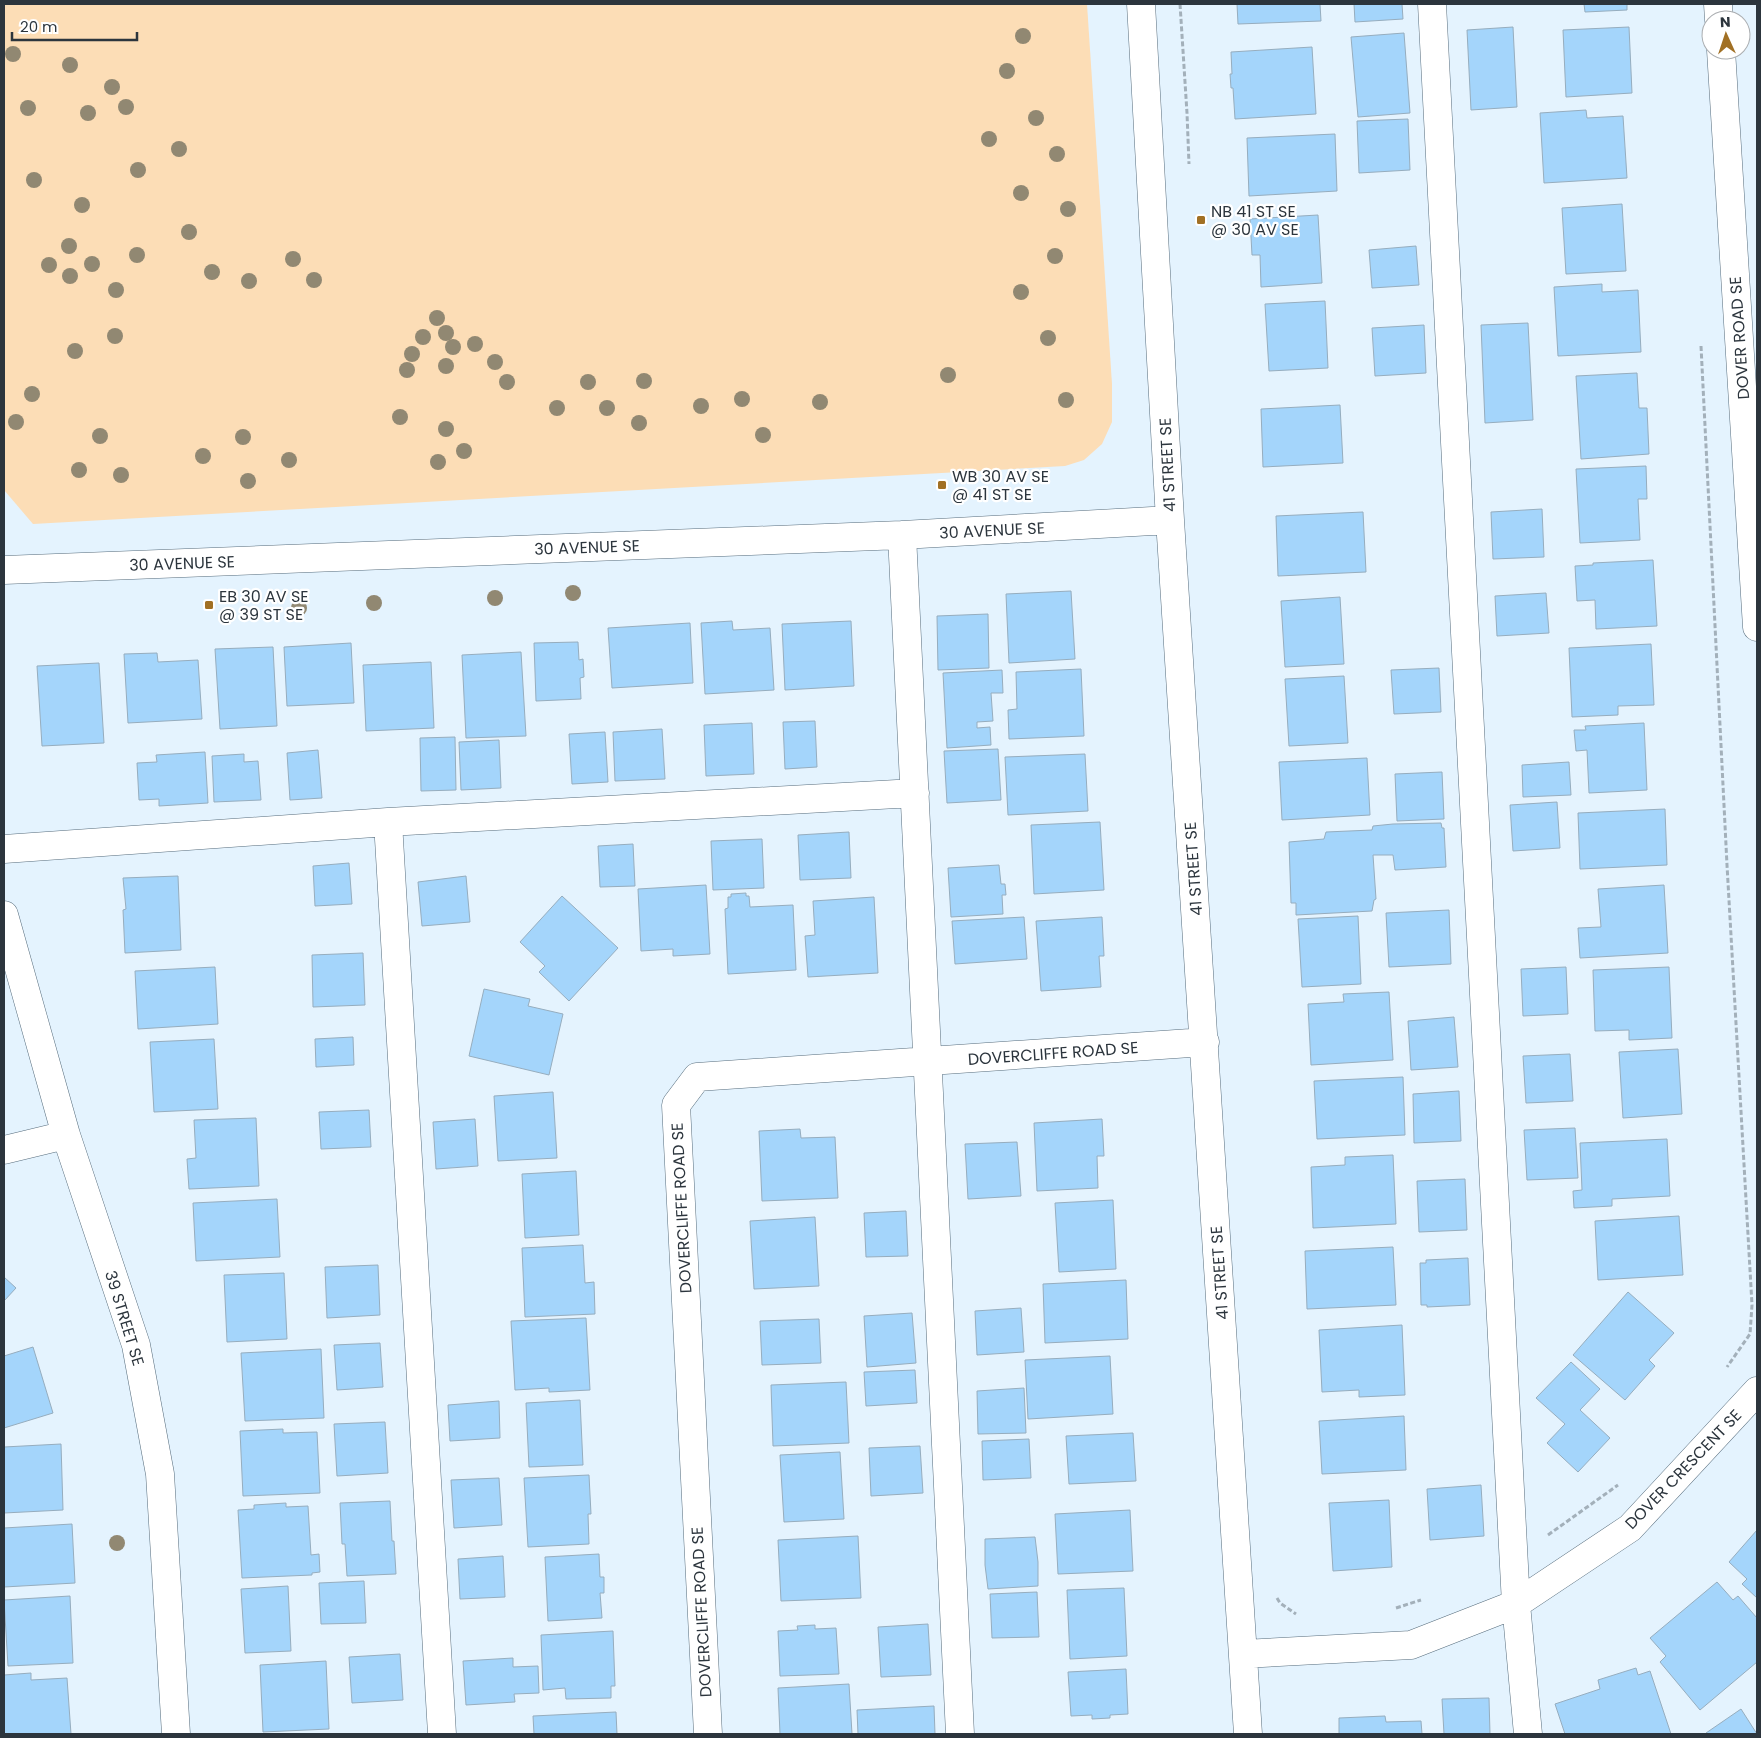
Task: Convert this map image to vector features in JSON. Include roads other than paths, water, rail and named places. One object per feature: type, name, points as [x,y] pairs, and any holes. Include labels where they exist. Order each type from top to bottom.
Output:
[{"type":"street","name":"41 STREET SE","points":[[1141,4],[1170,520],[1248,1734]]},
{"type":"street","points":[[1432,4],[1516,1604],[1528,1734]]},
{"type":"street","name":"DOVER ROAD SE","points":[[1722,60],[1757,627]]},
{"type":"street","name":"30 AVENUE SE","points":[[4,570],[902,535],[1170,520]]},
{"type":"street","points":[[902,535],[960,1734]]},
{"type":"street","points":[[4,849],[388,822],[915,792]]},
{"type":"street","points":[[388,822],[442,1734]]},
{"type":"street","name":"39 STREET SE","points":[[4,914],[66,1135],[136,1345],[158,1465],[176,1734]]},
{"type":"street","name":"DOVERCLIFFE ROAD SE","points":[[708,1734],[676,1106],[697,1077],[1205,1042]]},
{"type":"street","points":[[4,1150],[66,1135]]},
{"type":"street","name":"DOVER CRESCENT SE","points":[[1243,1654],[1411,1646],[1516,1604],[1630,1528],[1757,1391]]},
{"type":"place","name":"NB 41 ST SE @ 30 AV SE","points":[[1201,220]]},
{"type":"place","name":"WB 30 AV SE @ 41 ST SE","points":[[942,485]]},
{"type":"place","name":"EB 30 AV SE @ 39 ST SE","points":[[209,605]]}]
